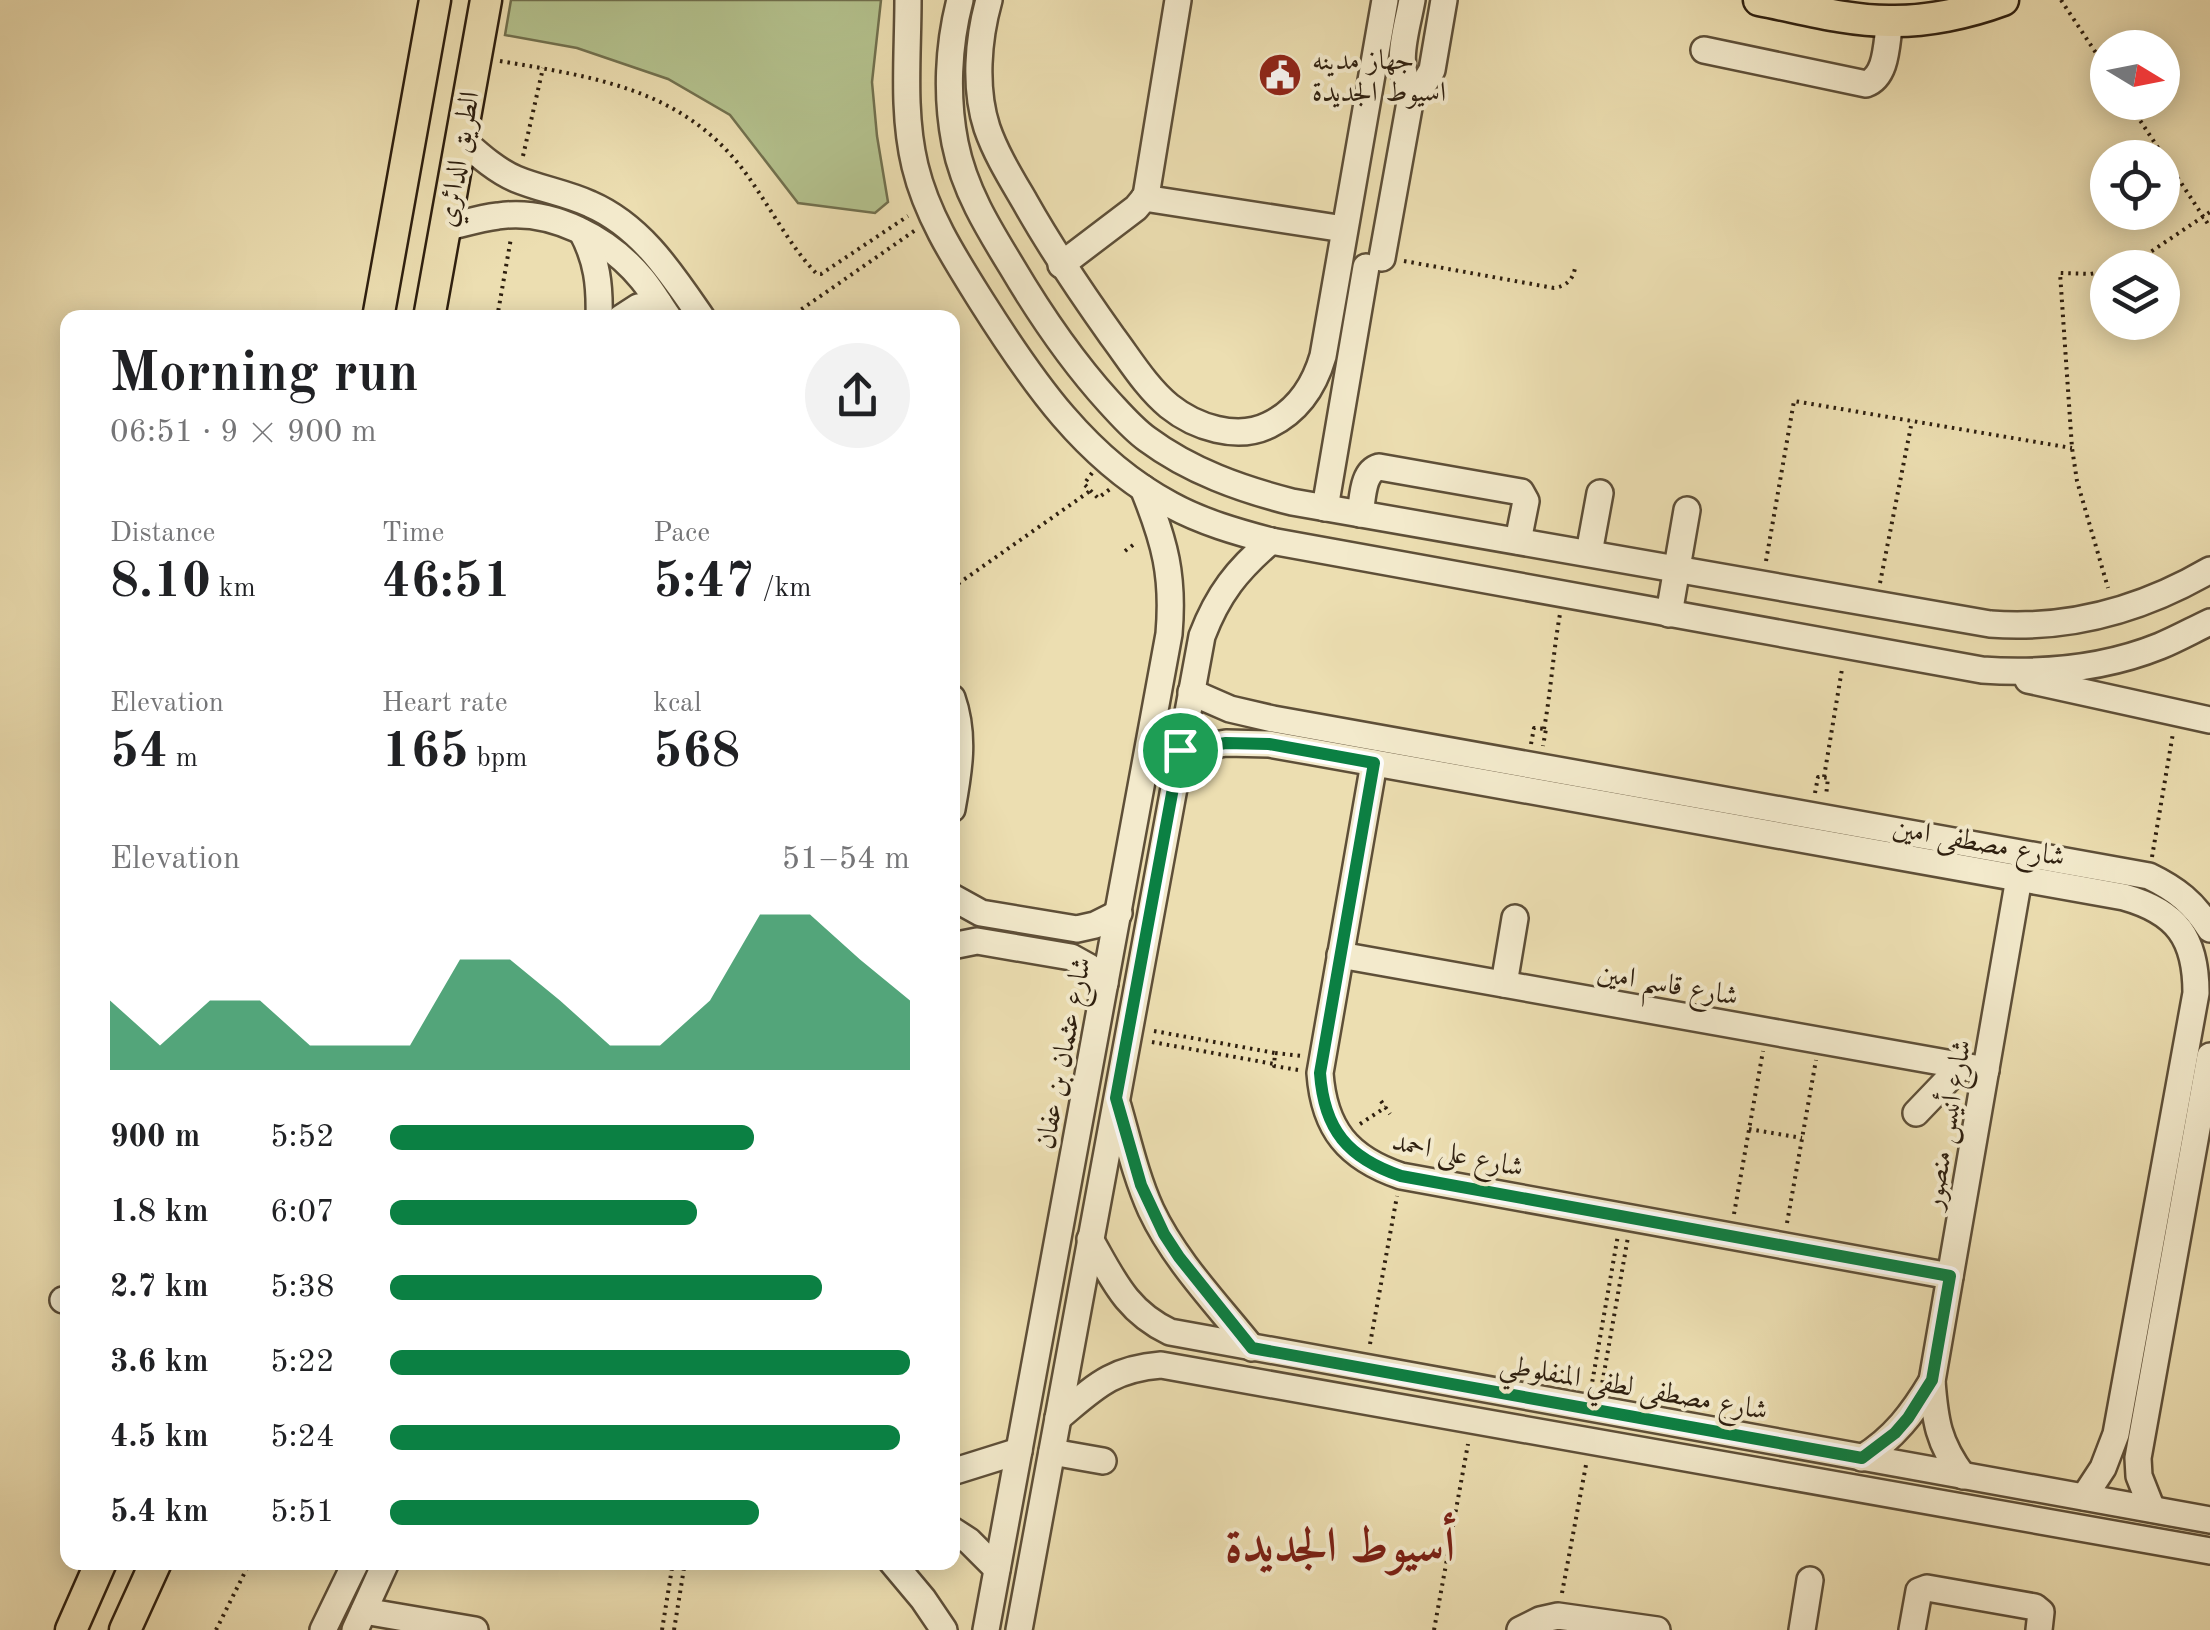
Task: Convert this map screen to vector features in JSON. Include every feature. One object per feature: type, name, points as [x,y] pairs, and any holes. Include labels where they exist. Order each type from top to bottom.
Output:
[{"type":"main road","name":"الطريق الدائري","points":[[379,310],[435,0]]},
{"type":"main road","name":"الطريق الدائري","points":[[430,310],[486,0]]},
{"type":"main road","points":[[1759,0],[1890,21],[1967,11],[2003,0]]},
{"type":"main road","points":[[70,1630],[97,1570]]},
{"type":"main road","points":[[84,1600],[127,1625],[152,1570]]},
{"type":"street","points":[[908,0],[908,130],[915,167],[930,210],[950,250],[1016,355],[1056,408],[1103,458],[1172,506],[1271,540],[1982,670],[2021,673],[2092,666],[2160,646],[2210,622]]},
{"type":"street","points":[[960,0],[951,46],[950,111],[963,176],[992,235],[1050,330],[1094,386],[1144,437],[1230,484],[1292,502],[1990,624],[2069,622],[2115,612],[2207,579]]},
{"type":"street","points":[[990,0],[984,20],[980,87],[986,126],[1003,165],[1061,265],[1148,387],[1172,408],[1210,428],[1229,432],[1257,431],[1280,420],[1304,398],[1316,378],[1385,0]]},
{"type":"street","points":[[1061,265],[1144,198],[1178,0]]},
{"type":"street","points":[[1412,0],[1401,63],[1404,79],[1412,91]]},
{"type":"street","points":[[1325,508],[1412,91],[1425,82],[1432,70],[1444,0]]},
{"type":"street","points":[[1704,50],[1866,84],[1881,71],[1890,21]]},
{"type":"street","points":[[460,139],[517,180],[590,204],[620,221],[646,242],[697,310]]},
{"type":"street","points":[[1144,198],[1344,229]]},
{"type":"street","points":[[445,228],[515,215],[549,220],[582,232],[626,261],[664,310]]},
{"type":"street","points":[[582,232],[599,280],[599,310]]},
{"type":"street","points":[[633,310],[664,310]]},
{"type":"street","points":[[1016,355],[1050,330]]},
{"type":"street","points":[[1144,437],[1172,408]]},
{"type":"street","points":[[1360,514],[1367,475],[1372,468],[1379,467],[1522,492],[1526,501],[1518,541]]},
{"type":"street","name":"شارع عثمان بن عفان","points":[[986,1630],[1169,634],[1172,598],[1168,560],[1143,488]]},
{"type":"street","points":[[1589,553],[1600,492]]},
{"type":"street","points":[[1669,614],[1687,510]]},
{"type":"street","points":[[1020,1630],[1202,636],[1212,608],[1228,583],[1271,540]]},
{"type":"street","points":[[2021,673],[2034,682],[2210,720]]},
{"type":"street","name":"شارع مصطفى امين","points":[[1190,692],[1230,709],[1273,719],[2149,876],[2176,890],[2199,910],[2210,929]]},
{"type":"street","name":"شارع مصطفى امين","points":[[1180,750],[1247,743],[1374,763],[2124,897],[2150,904],[2171,920],[2188,941],[2196,966],[2196,993],[2116,1434],[2103,1468],[2084,1498]]},
{"type":"street","points":[[1339,1137],[1322,1096],[1320,1066],[1374,763]]},
{"type":"street","name":"شارع أنيس منصور","points":[[1963,1476],[1936,1426],[1932,1380],[1950,1276],[1973,1068],[2019,878]]},
{"type":"street","points":[[960,901],[982,913],[1077,930],[1118,913]]},
{"type":"street","points":[[1504,984],[1516,918]]},
{"type":"street","points":[[960,944],[977,940],[1061,954],[1080,961],[1106,983]]},
{"type":"street","name":"شارع قاسم امين","points":[[1340,956],[1973,1068]]},
{"type":"street","points":[[2152,1510],[2144,1494],[2138,1458],[2210,1056]]},
{"type":"street","points":[[1916,1113],[1973,1068]]},
{"type":"street","points":[[1116,1098],[1141,1185],[1158,1222],[1179,1257],[1252,1348]]},
{"type":"street","name":"شارع على احمد","points":[[1339,1137],[1367,1162],[1401,1176],[1950,1276]]},
{"type":"street","name":"شارع مصطفى لطفي المنفلوطي","points":[[1090,1239],[1124,1298],[1137,1312],[1170,1332],[2210,1520]]},
{"type":"street","points":[[1037,1353],[1069,1358]]},
{"type":"street","points":[[1058,1418],[1103,1381],[1141,1366],[1162,1365],[2210,1552]]},
{"type":"street","name":"شارع أنيس منصور","points":[[1872,1459],[1908,1418],[1932,1380]]},
{"type":"street","points":[[960,1469],[1019,1451]]},
{"type":"street","points":[[1052,1452],[1102,1461]]},
{"type":"street","points":[[1872,1459],[1877,1492]]},
{"type":"street","points":[[960,1535],[997,1569]]},
{"type":"street","points":[[323,1630],[352,1570]]},
{"type":"street","points":[[382,1570],[360,1620],[475,1630]]},
{"type":"street","points":[[899,1570],[944,1630]]},
{"type":"street","points":[[1802,1630],[1810,1580]]},
{"type":"street","points":[[1912,1630],[1919,1591],[1927,1588],[2035,1606],[2042,1612],[2038,1630]]},
{"type":"street","points":[[1520,1630],[1558,1616],[1657,1630]]},
{"type":"path","points":[[2060,0],[2090,44]]},
{"type":"path","points":[[476,56],[543,68],[661,100],[689,118],[738,164],[817,274],[930,210]]},
{"type":"path","points":[[517,180],[543,68]]},
{"type":"path","points":[[2140,120],[2210,227]]},
{"type":"path","points":[[799,310],[930,210]]},
{"type":"path","points":[[2154,250],[2210,212]]},
{"type":"path","points":[[498,310],[515,215]]},
{"type":"path","points":[[1374,262],[1554,288],[1567,284],[1576,268]]},
{"type":"path","points":[[2090,274],[2060,273],[2072,448],[2082,506],[2115,612]]},
{"type":"path","points":[[1762,584],[1794,401],[2072,448]]},
{"type":"path","points":[[1876,605],[1912,421]]},
{"type":"path","points":[[960,582],[1090,491]]},
{"type":"path","points":[[1544,729],[1564,595]]},
{"type":"path","points":[[1824,777],[1846,646]]},
{"type":"path","points":[[2149,876],[2177,712]]},
{"type":"path","points":[[1730,1236],[1766,1031]]},
{"type":"path","points":[[1128,1032],[1275,1053],[1320,1066]]},
{"type":"path","points":[[1128,1032],[1274,1066],[1320,1066]]},
{"type":"path","points":[[1783,1245],[1819,1040]]},
{"type":"path","points":[[1274,1064],[1275,1053]]},
{"type":"path","points":[[1381,1100],[1390,1114]]},
{"type":"path","points":[[1339,1137],[1386,1107]]},
{"type":"path","points":[[1749,1129],[1802,1138]]},
{"type":"path","points":[[1365,1368],[1401,1176]]},
{"type":"path","points":[[1593,1409],[1626,1217]]},
{"type":"path","points":[[1593,1409],[1626,1217]]},
{"type":"path","points":[[1434,1630],[1472,1419]]},
{"type":"path","points":[[1558,1616],[1591,1440]]},
{"type":"path","points":[[216,1630],[246,1570]]},
{"type":"path","points":[[662,1630],[672,1570]]},
{"type":"path","points":[[674,1630],[684,1570]]},
{"type":"green space","points":[[511,0],[881,0],[872,82],[888,202],[875,213],[798,203],[730,115],[668,79],[577,48],[505,35]]},
{"type":"place","name":"جهاز مدينه اسيوط الجديدة","points":[[1280,75]]},
{"type":"district","name":"أسيوط الجديدة","points":[[1340,1544]]},
{"type":"route","points":[[1226,743],[1269,744],[1374,763],[1320,1073],[1328,1117],[1339,1137],[1357,1155],[1401,1176],[1950,1276],[1932,1380],[1895,1433],[1862,1458],[1252,1348],[1164,1234],[1141,1185],[1116,1098],[1180,750],[1226,743]]}]
